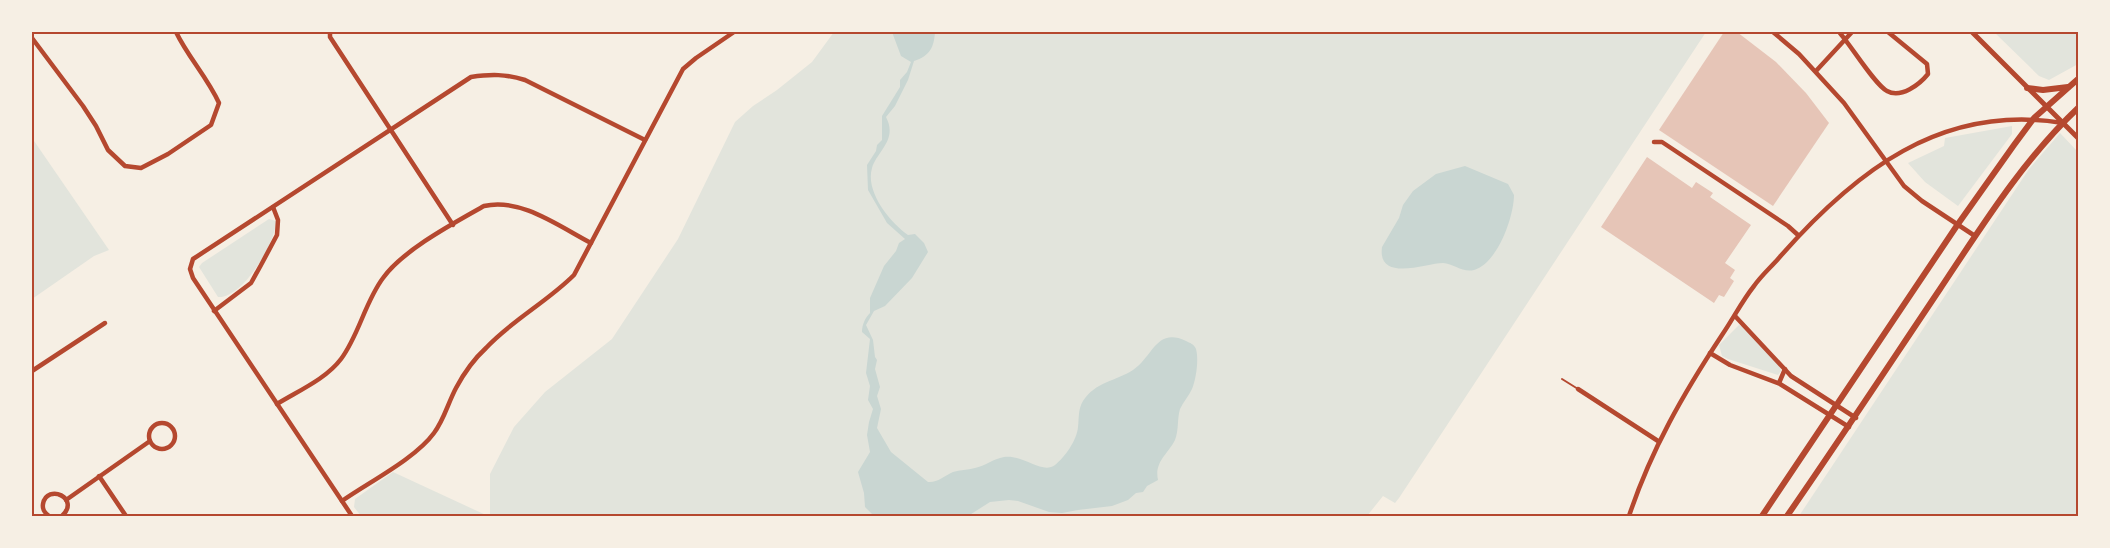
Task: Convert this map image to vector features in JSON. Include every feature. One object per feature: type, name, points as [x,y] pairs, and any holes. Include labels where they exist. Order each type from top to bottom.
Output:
[{"type":"main road","points":[[1762,516],[1958,224],[2034,118],[2045,106],[2079,79]]},
{"type":"main road","points":[[2027,88],[2043,90],[2068,87]]},
{"type":"main road","points":[[1787,516],[1856,418],[1975,236],[2027,165],[2079,108]]},
{"type":"street","points":[[32,38],[89,116],[108,150],[125,166],[141,168],[168,154],[211,125],[219,103],[209,82],[185,49],[176,32]]},
{"type":"street","points":[[330,32],[330,37],[453,225]]},
{"type":"street","points":[[342,501],[424,445],[435,433],[456,388],[470,365],[509,326],[570,279],[579,267],[683,69],[734,32]]},
{"type":"street","points":[[1773,32],[1816,71],[1844,103],[1904,186],[1922,201],[1975,236]]},
{"type":"street","points":[[1839,32],[1887,92],[1899,93],[1922,82],[1928,74],[1927,64],[1888,32]]},
{"type":"street","points":[[1816,71],[1852,32]]},
{"type":"street","points":[[1972,32],[2079,138]]},
{"type":"street","points":[[352,516],[193,279],[190,269],[193,259],[471,77],[491,74],[508,75],[525,80],[645,140]]},
{"type":"street","points":[[1629,516],[1658,441],[1710,353],[1754,285],[1798,235],[1840,195],[1885,161],[1911,146],[1945,132],[1990,121],[2034,118],[2063,123]]},
{"type":"street","points":[[1654,142],[1662,142],[1798,235]]},
{"type":"street","points":[[277,404],[329,372],[341,359],[382,278],[394,265],[412,251],[484,206],[497,203],[523,208],[591,243]]},
{"type":"street","points":[[214,311],[251,283],[277,236],[278,220],[273,207]]},
{"type":"street","points":[[1735,316],[1791,376],[1856,418]]},
{"type":"street","points":[[32,371],[105,323]]},
{"type":"street","points":[[1710,353],[1730,365],[1779,383],[1849,428]]},
{"type":"street","points":[[1779,383],[1785,369]]},
{"type":"street","points":[[1578,389],[1658,441]]},
{"type":"street","points":[[165,423],[174,431],[174,440],[164,448],[156,447],[150,441],[150,429],[157,424],[165,423]]},
{"type":"street","points":[[66,500],[150,441]]},
{"type":"street","points":[[99,476],[126,516]]},
{"type":"street","points":[[49,516],[43,507],[48,496],[56,493],[66,500],[68,508],[62,516]]},
{"type":"lane","points":[[1562,379],[1578,389]]},
{"type":"shaded area","points":[[834,32],[1706,32],[1399,498],[1395,503],[1383,496],[1367,516],[490,516],[490,474],[514,427],[545,392],[612,339],[678,239],[735,122],[812,62]]},
{"type":"shaded area","points":[[892,32],[935,32],[930,50],[914,61],[908,80],[895,106],[886,117],[890,132],[872,168],[872,187],[887,214],[908,235],[915,234],[924,243],[928,252],[912,278],[885,306],[874,311],[866,325],[873,340],[877,360],[875,369],[880,387],[877,396],[881,409],[877,428],[891,452],[928,482],[1004,457],[1018,458],[1044,468],[1050,467],[1063,458],[1073,443],[1077,432],[1080,407],[1093,390],[1133,370],[1161,341],[1176,338],[1186,341],[1196,349],[1197,369],[1192,389],[1180,409],[1175,440],[1160,463],[1158,480],[1128,500],[1112,506],[1062,513],[1049,512],[1009,500],[990,502],[968,516],[874,516],[865,507],[858,472],[870,452],[867,435],[873,409],[868,400],[870,386],[866,373],[870,339],[862,332],[862,329],[870,313],[870,298],[884,266],[896,251],[899,243],[905,239],[887,223],[868,190],[867,165],[882,140],[882,116],[900,87],[900,80],[907,72],[911,62],[901,56]]},
{"type":"shaded area","points":[[1994,32],[2078,32],[2078,64],[2049,80],[2039,76]]},
{"type":"shaded area","points":[[2012,126],[2012,134],[1958,206],[1925,182],[1908,163],[1944,146],[1945,138]]},
{"type":"shaded area","points":[[2060,133],[2078,152],[2078,516],[1799,516],[2029,169]]},
{"type":"shaded area","points":[[32,138],[109,250],[94,256],[32,299]]},
{"type":"shaded area","points":[[1465,166],[1508,184],[1514,195],[1508,226],[1490,258],[1483,266],[1470,271],[1443,263],[1405,269],[1387,265],[1383,258],[1382,247],[1399,218],[1403,205],[1413,191],[1436,174]]},
{"type":"shaded area","points":[[269,219],[276,221],[274,231],[256,268],[237,289],[218,297],[199,267]]},
{"type":"shaded area","points":[[1739,325],[1780,367],[1781,371],[1778,375],[1722,356],[1719,345]]},
{"type":"shaded area","points":[[393,472],[488,516],[361,516],[354,507],[355,499]]},
{"type":"building","points":[[1724,32],[1737,32],[1776,62],[1806,93],[1829,123],[1773,206],[1659,130]]},
{"type":"building","points":[[1647,157],[1692,188],[1696,182],[1713,193],[1710,197],[1751,225],[1725,263],[1735,270],[1730,278],[1734,281],[1724,297],[1719,295],[1714,303],[1601,227]]}]
